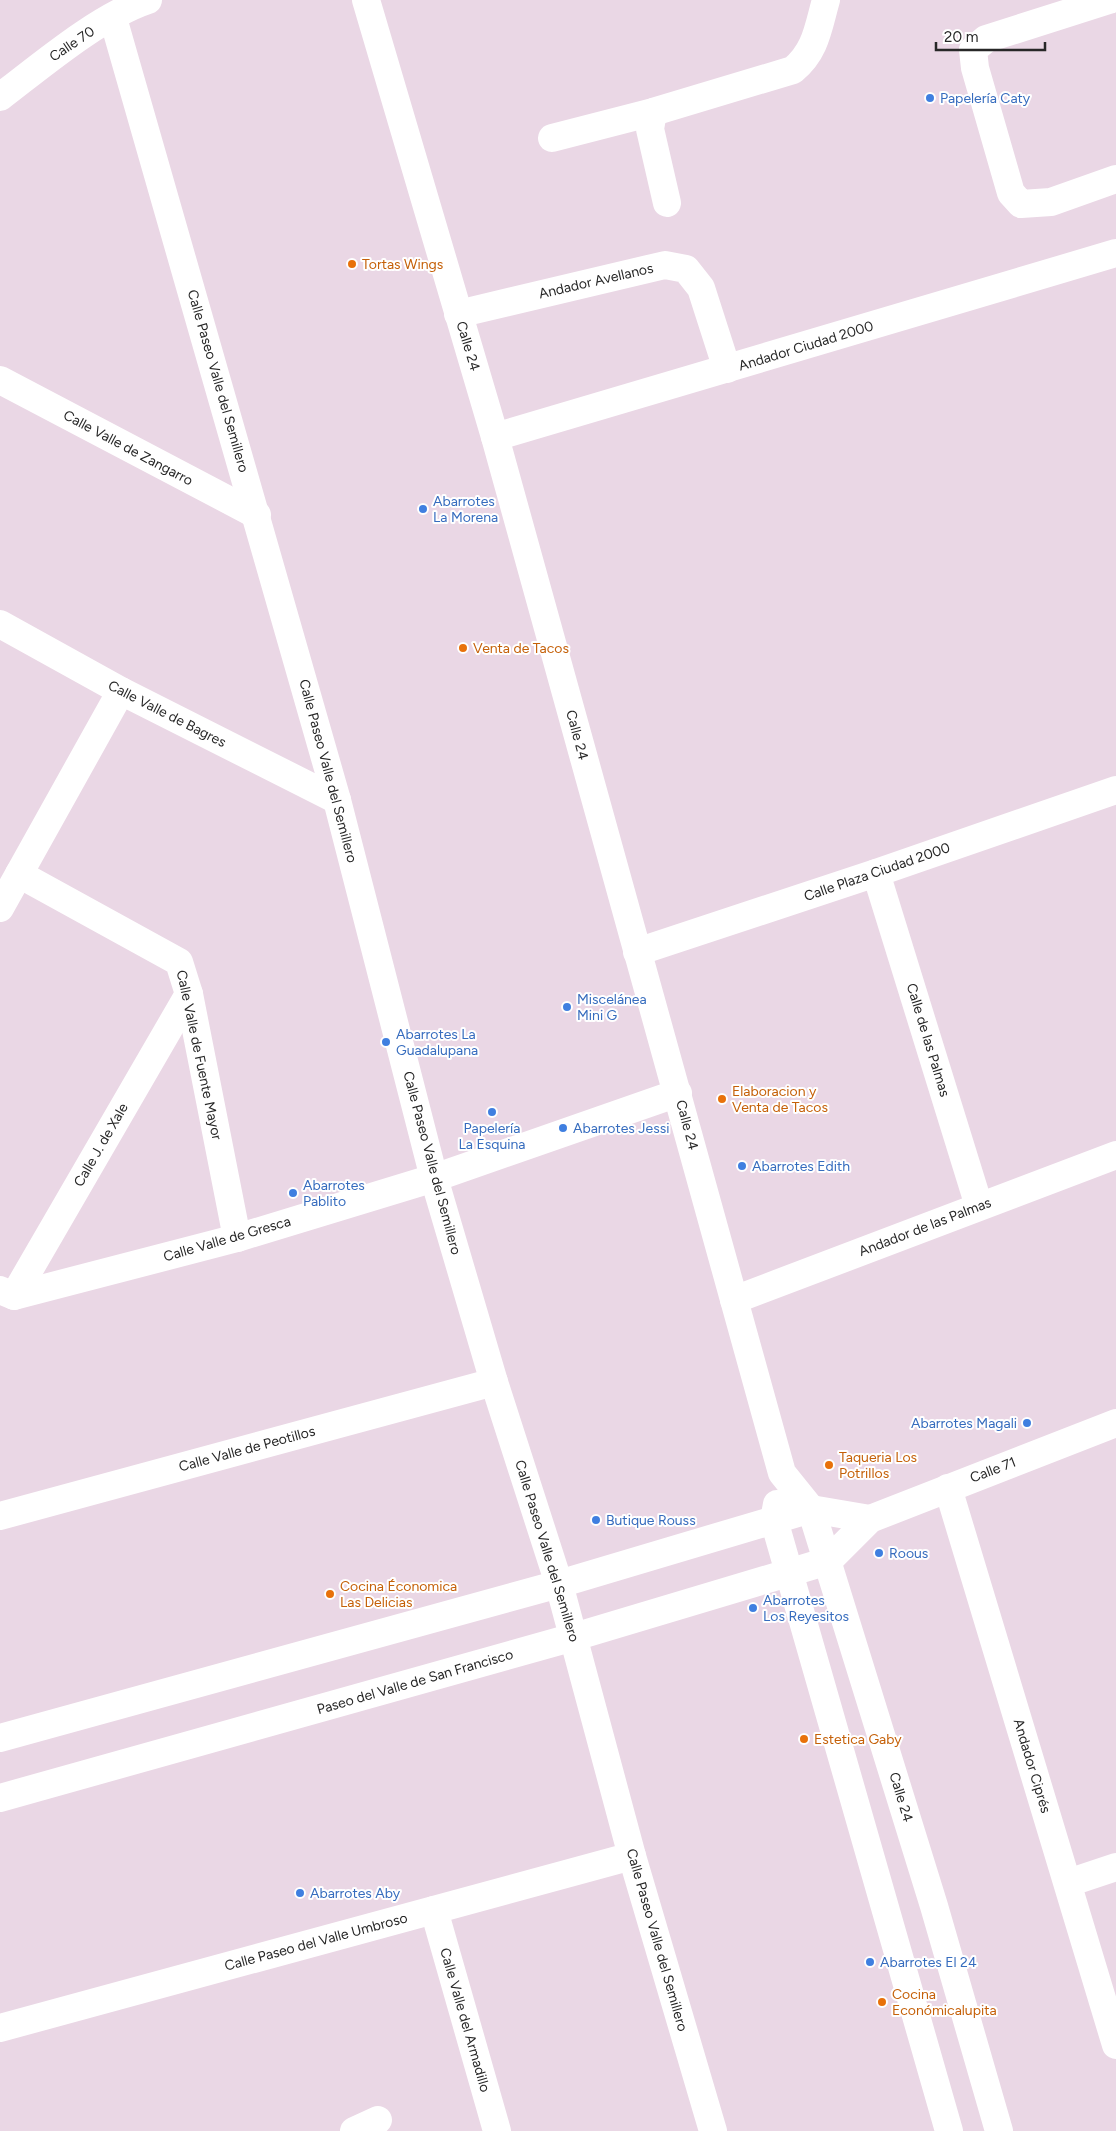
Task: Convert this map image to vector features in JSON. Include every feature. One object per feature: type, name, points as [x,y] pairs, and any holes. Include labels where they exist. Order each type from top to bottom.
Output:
[{"type":"street","name":"Calle 24","points":[[366,0],[495,436],[782,1473],[811,1509],[934,1906],[999,2131]]},
{"type":"street","points":[[552,138],[653,112],[793,70],[806,59],[814,43],[826,0]]},
{"type":"street","points":[[1109,0],[986,39],[973,50],[975,68],[1011,193],[1021,204],[1051,202],[1113,187]]},
{"type":"street","name":"Calle 70","points":[[0,97],[68,44],[143,1]]},
{"type":"street","name":"Calle Paseo Valle del Semillero","points":[[113,18],[257,515],[337,800],[434,1178],[494,1382],[559,1584],[632,1856],[713,2131]]},
{"type":"street","points":[[653,112],[650,129],[667,203]]},
{"type":"street","name":"Andador Ciudad 2000","points":[[495,436],[1116,253]]},
{"type":"street","name":"Andador Avellanos","points":[[458,314],[666,265],[686,269],[701,288],[727,369]]},
{"type":"street","name":"Calle Valle de Zangarro","points":[[0,380],[257,515]]},
{"type":"street","name":"Calle Valle de Bagres","points":[[0,624],[121,691],[337,800]]},
{"type":"street","points":[[0,908],[121,691]]},
{"type":"street","name":"Calle Plaza Ciudad 2000","points":[[637,952],[876,873],[1116,790]]},
{"type":"street","name":"Calle de las Palmas","points":[[876,873],[980,1206]]},
{"type":"street","name":"Calle Valle de Fuente Mayor","points":[[19,874],[179,962],[189,994],[237,1238]]},
{"type":"street","name":"Calle J. de Xale","points":[[7,1293],[189,994]]},
{"type":"street","name":"Calle Valle de Gresca","points":[[7,1293],[237,1238],[434,1178],[678,1093]]},
{"type":"street","name":"Andador de las Palmas","points":[[734,1300],[1116,1155]]},
{"type":"street","name":"Calle Valle de Peotillos","points":[[0,1516],[494,1382]]},
{"type":"street","name":"Calle 71","points":[[828,1561],[870,1520],[1116,1423]]},
{"type":"street","name":"Calle 24","points":[[782,1473],[774,1520],[949,2131]]},
{"type":"street","name":"Andador Ciprés","points":[[948,1488],[1116,2045]]},
{"type":"street","points":[[0,1738],[559,1584],[811,1509],[870,1520]]},
{"type":"street","name":"Paseo del Valle de San Francisco","points":[[0,1798],[574,1637],[828,1561]]},
{"type":"street","name":"Calle Paseo del Valle Umbroso","points":[[0,2028],[632,1856]]},
{"type":"street","points":[[1068,1883],[1116,1867]]},
{"type":"street","name":"Calle Valle del Armadillo","points":[[434,1910],[497,2131]]},
{"type":"place","name":"Papelería Caty","points":[[930,98]]},
{"type":"place","name":"Tortas Wings","points":[[352,264]]},
{"type":"place","name":"Abarrotes La Morena","points":[[423,509]]},
{"type":"place","name":"Venta de Tacos","points":[[463,648]]},
{"type":"place","name":"Miscelánea Mini G","points":[[567,1007]]},
{"type":"place","name":"Abarrotes La Guadalupana","points":[[386,1042]]},
{"type":"place","name":"Elaboracion y Venta de Tacos","points":[[722,1099]]},
{"type":"place","name":"Papelería La Esquina","points":[[492,1112]]},
{"type":"place","name":"Abarrotes Jessi","points":[[563,1128]]},
{"type":"place","name":"Abarrotes Edith","points":[[742,1166]]},
{"type":"place","name":"Abarrotes Pablito","points":[[293,1193]]},
{"type":"place","name":"Abarrotes Magali","points":[[1027,1423]]},
{"type":"place","name":"Taqueria Los Potrillos","points":[[829,1465]]},
{"type":"place","name":"Butique Rouss","points":[[596,1520]]},
{"type":"place","name":"Roous","points":[[879,1553]]},
{"type":"place","name":"Cocina Économica Las Delicias","points":[[330,1594]]},
{"type":"place","name":"Abarrotes Los Reyesitos","points":[[753,1608]]},
{"type":"place","name":"Estetica Gaby","points":[[804,1739]]},
{"type":"place","name":"Abarrotes Aby","points":[[300,1893]]},
{"type":"place","name":"Abarrotes El 24","points":[[870,1962]]},
{"type":"place","name":"Cocina Económicalupita","points":[[882,2002]]}]
